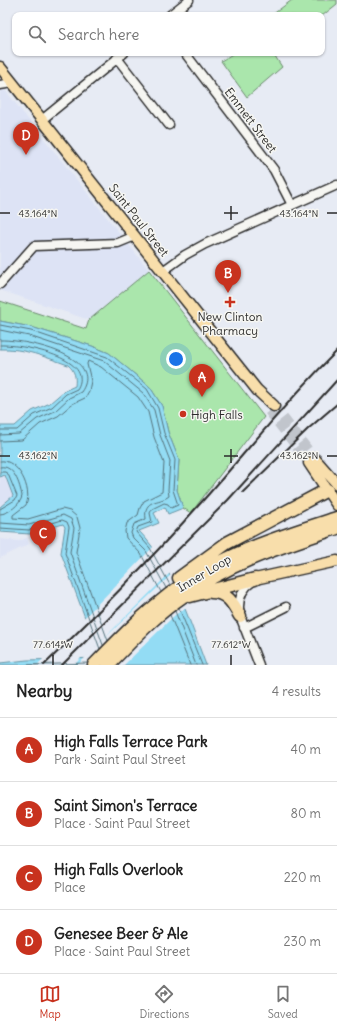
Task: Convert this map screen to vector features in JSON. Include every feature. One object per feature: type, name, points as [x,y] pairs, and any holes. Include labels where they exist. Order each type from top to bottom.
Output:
[{"type":"highway","points":[[94,665],[133,626],[155,601],[180,591],[227,543],[334,486]]},
{"type":"highway","name":"Inner Loop","points":[[108,665],[160,614],[180,591],[206,569],[243,552],[337,518]]},
{"type":"highway","name":"Inner Loop","points":[[180,591],[235,565],[278,548],[337,528]]},
{"type":"highway","points":[[200,593],[255,579]]},
{"type":"highway","points":[[180,591],[200,593],[218,592],[225,594],[240,616]]},
{"type":"main road","name":"Saint Paul Street","points":[[0,67],[43,119],[272,409]]},
{"type":"main road","points":[[312,461],[334,486],[337,504]]},
{"type":"main road","points":[[255,579],[337,561]]},
{"type":"street","points":[[174,12],[189,0]]},
{"type":"street","points":[[43,119],[120,56],[169,125]]},
{"type":"street","name":"Emmett Street","points":[[187,56],[274,170],[292,205]]},
{"type":"street","points":[[0,85],[13,83]]},
{"type":"street","points":[[163,271],[198,248],[337,185]]},
{"type":"street","points":[[0,284],[34,246],[118,243],[135,236]]},
{"type":"street","points":[[255,579],[248,585],[241,595],[238,603],[244,628],[259,665]]},
{"type":"street","points":[[244,628],[286,607]]},
{"type":"shaded area","points":[[0,84],[149,270],[89,320],[0,290]]},
{"type":"shaded area","points":[[4,475],[13,496],[0,507],[0,477]]},
{"type":"shaded area","points":[[27,538],[29,544],[0,558],[0,539],[19,541]]},
{"type":"green space","points":[[292,0],[337,0],[337,4],[325,14],[325,12],[276,12]]},
{"type":"green space","points":[[229,56],[275,56],[282,67],[247,97],[221,61]]},
{"type":"green space","points":[[149,270],[264,417],[191,513],[183,508],[177,490],[179,460],[168,432],[162,406],[150,387],[109,353],[92,346],[31,327],[0,321],[0,301],[86,329],[89,320]]},
{"type":"water","points":[[0,321],[31,327],[92,346],[109,353],[150,387],[162,406],[168,432],[179,460],[177,490],[183,508],[168,514],[165,507],[154,513],[159,523],[139,531],[151,545],[171,577],[206,665],[0,665],[0,663],[27,660],[100,658],[61,553],[65,527],[63,524],[30,534],[0,532],[0,507],[13,496],[5,475],[0,477],[0,426],[15,426],[32,411],[50,403],[64,391],[75,386],[75,380],[74,372],[68,365],[43,356],[18,350],[0,349]]},
{"type":"pier","points":[[155,545],[171,572],[93,649],[82,620]]},
{"type":"pier","points":[[172,574],[186,608],[175,615],[124,665],[77,665],[86,657],[97,656],[93,649]]},
{"type":"pier","points":[[44,658],[81,658],[74,665],[37,665]]},
{"type":"tunnel","points":[[274,406],[315,459]]},
{"type":"tunnel","points":[[269,411],[300,451]]},
{"type":"railway","points":[[44,665],[161,547],[283,408],[337,351]]},
{"type":"railway","points":[[62,665],[228,500],[337,380]]},
{"type":"railway","points":[[243,492],[308,429],[337,404]]},
{"type":"place","name":"Genesee Beer & Ale","points":[[26,155]]},
{"type":"place","name":"Saint Simon's Terrace","points":[[228,293]]},
{"type":"place","name":"New Clinton Pharmacy","points":[[230,302]]},
{"type":"place","name":"High Falls Terrace Park","points":[[202,397]]},
{"type":"place","name":"High Falls","points":[[183,414]]},
{"type":"place","name":"High Falls Overlook","points":[[43,553]]}]
